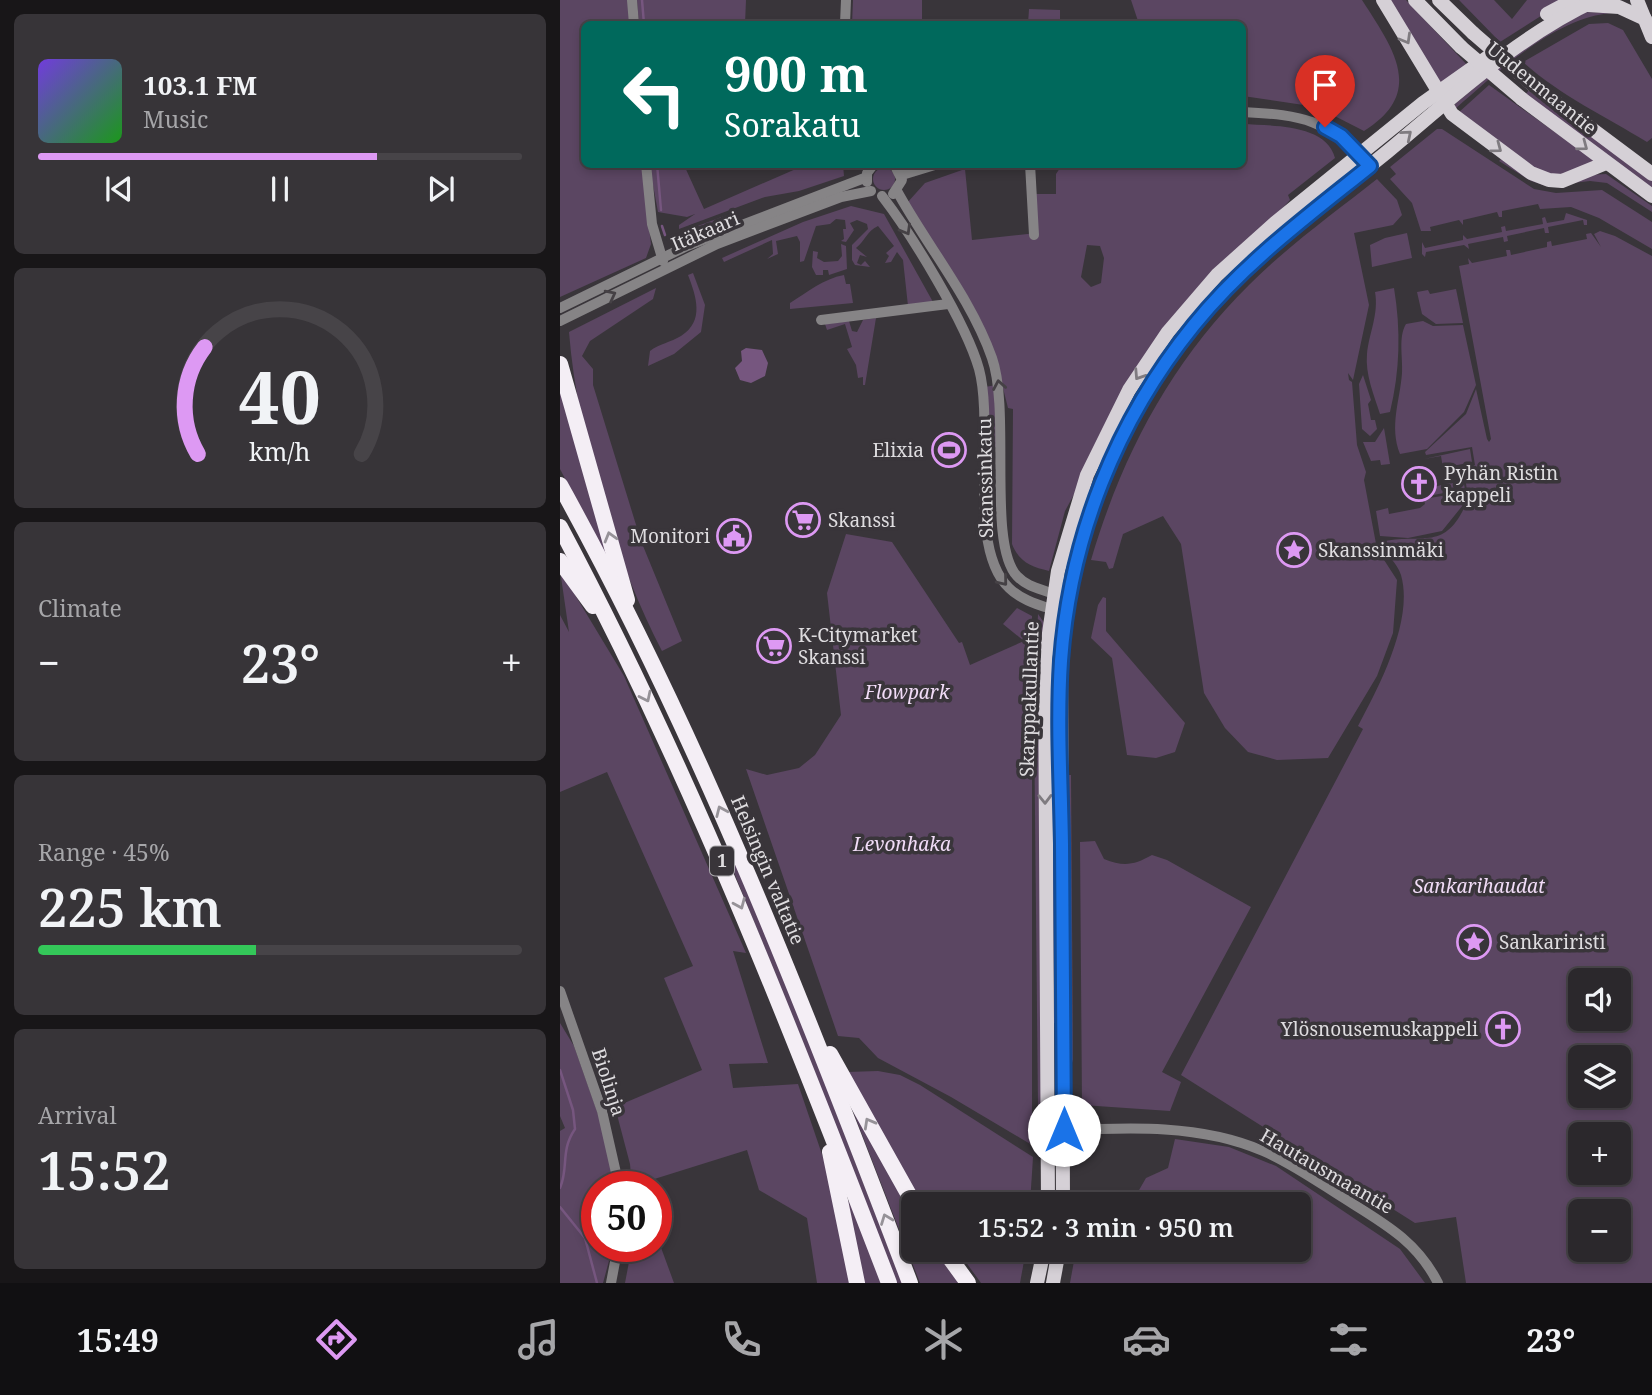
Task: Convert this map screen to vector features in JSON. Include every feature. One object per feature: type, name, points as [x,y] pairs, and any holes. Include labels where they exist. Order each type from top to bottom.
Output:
[{"type":"highway","points":[[560,363],[634,627]]},
{"type":"highway","name":"Helsingin valtatie","points":[[560,485],[634,627],[721,811],[804,1009],[910,1283]]},
{"type":"highway","name":"Helsingin valtatie","points":[[560,527],[616,636],[726,871],[816,1091],[889,1283]]},
{"type":"highway","points":[[560,561],[616,636]]},
{"type":"highway","points":[[804,1009],[908,1192]]},
{"type":"highway","points":[[816,1091],[848,1228],[857,1283]]},
{"type":"highway","points":[[953,1262],[968,1283]]},
{"type":"main road","points":[[1383,0],[1428,79],[1458,119],[1543,179],[1569,180],[1606,163]]},
{"type":"main road","name":"Uudenmaantie","points":[[1415,0],[1461,47],[1521,99],[1652,196]]},
{"type":"main road","name":"Uudenmaantie","points":[[1439,0],[1533,85],[1648,166]]},
{"type":"main road","points":[[1637,0],[1652,37]]},
{"type":"main road","points":[[1442,99],[1585,2],[1619,7],[1645,19]]},
{"type":"main road","points":[[1423,103],[1428,79]]},
{"type":"main road","name":"Skarppakullantie","points":[[1048,1192],[1044,712],[1051,609],[1072,519],[1087,475],[1110,423],[1150,358],[1217,275],[1423,103],[1442,99]]},
{"type":"main road","name":"Skarppakullantie","points":[[1063,1192],[1060,692],[1068,603],[1080,545],[1102,480],[1125,430],[1163,367],[1195,323],[1231,283],[1370,166],[1442,99]]},
{"type":"main road","points":[[1037,1283],[1041,1262]]},
{"type":"main road","points":[[1053,1283],[1057,1262]]},
{"type":"street","points":[[632,0],[634,21]]},
{"type":"street","points":[[845,21],[846,0]]},
{"type":"street","points":[[1246,112],[1308,120],[1341,136],[1370,166]]},
{"type":"street","points":[[646,168],[652,224],[663,257],[662,269]]},
{"type":"street","points":[[872,168],[867,177],[871,191],[882,197],[897,191],[902,175]]},
{"type":"street","points":[[897,168],[902,175]]},
{"type":"street","points":[[902,175],[925,168]]},
{"type":"street","points":[[1030,168],[1034,235]]},
{"type":"street","name":"Itäkaari","points":[[560,308],[663,257],[867,177]]},
{"type":"street","name":"Itäkaari","points":[[560,321],[675,263],[841,197],[871,191]]},
{"type":"street","name":"Skanssinkatu","points":[[897,191],[975,321],[994,365],[1002,406],[1002,536],[1008,562],[1028,585],[1054,594],[1068,603]]},
{"type":"street","name":"Skanssinkatu","points":[[882,197],[905,227],[975,358],[982,388],[986,532],[991,561],[1012,591],[1051,609]]},
{"type":"street","points":[[663,257],[675,263]]},
{"type":"street","points":[[821,320],[948,304]]},
{"type":"street","points":[[1051,609],[1068,603]]},
{"type":"street","name":"Biolinja","points":[[560,991],[601,1111],[615,1171]]},
{"type":"street","name":"Hautausmaantie","points":[[1048,1131],[1186,1132],[1219,1137],[1263,1151],[1401,1235],[1421,1253],[1438,1283]]},
{"type":"street","points":[[611,1283],[615,1262]]},
{"type":"green space","points":[[560,0],[628,0],[630,21],[581,21],[581,168],[642,168],[651,244],[646,258],[560,297]]},
{"type":"green space","points":[[637,0],[746,0],[745,21],[639,21]]},
{"type":"green space","points":[[853,0],[922,0],[922,21],[852,21]]},
{"type":"green space","points":[[1131,0],[1362,0],[1392,52],[1398,68],[1399,85],[1394,101],[1383,116],[1364,131],[1317,107],[1246,96],[1246,21],[1138,21]]},
{"type":"green space","points":[[1387,0],[1406,0],[1469,67],[1442,87]]},
{"type":"green space","points":[[1459,0],[1494,0],[1512,19],[1527,0],[1566,0],[1500,42]]},
{"type":"green space","points":[[1029,9],[1060,10],[1060,21],[1028,21]]},
{"type":"green space","points":[[1585,12],[1612,13],[1570,24],[1549,35],[1508,63],[1455,109],[1455,104],[1520,50]]},
{"type":"green space","points":[[1608,23],[1623,30],[1652,79],[1652,138],[1647,142],[1568,95],[1523,62],[1589,24]]},
{"type":"green space","points":[[1489,85],[1598,163],[1566,175],[1544,175],[1458,113]]},
{"type":"green space","points":[[1530,89],[1652,179],[1652,190],[1525,95]]},
{"type":"green space","points":[[1246,124],[1282,126],[1309,132],[1330,147],[1335,158],[1288,195],[1290,200],[1165,327],[1065,511],[1049,571],[1022,559],[1012,544],[1013,409],[1008,408],[997,364],[907,203],[925,183],[965,169],[972,240],[1037,233],[1035,194],[1056,194],[1056,174],[1060,168],[1246,168]],"holes":[[[1087,245],[1100,246],[1104,258],[1101,283],[1091,287],[1081,277]]]},
{"type":"green space","points":[[1437,129],[1442,129],[1534,189],[1556,193],[1602,190],[1652,222],[1652,249],[1599,218],[1571,207],[1540,209],[1538,204],[1502,211],[1502,217],[1499,217],[1497,212],[1463,220],[1463,225],[1459,220],[1430,227],[1431,231],[1421,231],[1412,203],[1390,179],[1396,174],[1390,167]]},
{"type":"green space","points":[[1501,159],[1532,178],[1606,174],[1652,206],[1652,212],[1607,183],[1590,181],[1546,186],[1531,181],[1499,161]]},
{"type":"green space","points":[[642,168],[685,168],[704,209],[798,168],[843,168],[844,176],[799,191],[765,197],[679,229],[679,225],[695,214],[687,217],[658,212],[653,185]]},
{"type":"green space","points":[[884,168],[892,171],[895,179],[892,187],[884,190],[876,187],[873,179],[876,171]]},
{"type":"green space","points":[[1377,179],[1397,200],[1402,215],[1393,225],[1354,233],[1369,305],[1353,380],[1348,373],[1352,382],[1357,445],[1366,472],[1364,480],[1377,549],[1397,580],[1393,633],[1377,676],[1328,758],[1277,760],[1248,752],[1225,728],[1204,693],[1181,544],[1163,516],[1123,534],[1113,568],[1109,569],[1106,562],[1091,560],[1103,521],[1134,447],[1152,412],[1196,346],[1221,315],[1279,257]]},
{"type":"green space","points":[[851,206],[884,214],[933,302],[908,306],[903,260],[897,252],[891,262],[885,263],[889,256],[886,253],[894,246],[878,226],[856,248],[867,257],[860,255],[857,263],[861,265],[865,261],[870,267],[855,265],[852,260],[852,245],[868,229],[867,224],[857,220],[850,223],[854,230],[846,242],[841,241],[844,239],[843,229],[846,229],[845,220],[836,219],[830,224],[816,226],[804,261],[800,262],[800,242],[797,236],[776,241],[778,254],[767,259],[773,254],[772,240],[724,262],[722,258],[803,222]]},
{"type":"green space","points":[[1566,213],[1587,220],[1587,225],[1584,225],[1583,220],[1548,227],[1549,233],[1545,233],[1544,228],[1507,236],[1508,241],[1504,242],[1503,237],[1468,244],[1469,249],[1464,245],[1426,252],[1425,257],[1422,254],[1422,242],[1425,248],[1463,240],[1463,235],[1467,239],[1502,232],[1501,227],[1505,226],[1506,231],[1543,224],[1542,218],[1545,217],[1547,223],[1564,220]]},
{"type":"green space","points":[[727,215],[729,220],[688,240],[687,230]]},
{"type":"green space","name":"Sankarihaudat","points":[[1600,231],[1652,256],[1652,1283],[1466,1283],[1456,1217],[1415,1223],[1181,1075],[1363,729],[1358,726],[1392,653],[1403,612],[1404,593],[1399,570],[1381,542],[1442,534],[1451,528],[1460,516],[1468,499],[1464,468],[1475,465],[1472,447],[1426,455],[1425,452],[1466,414],[1476,389],[1487,439],[1489,442],[1491,439],[1459,266],[1469,264],[1468,258],[1472,263],[1507,256],[1506,250],[1510,250],[1511,255],[1547,247],[1547,242],[1551,241],[1552,246],[1587,239],[1586,234],[1591,233],[1601,247],[1594,234]]},
{"type":"green space","points":[[1407,233],[1412,258],[1372,267],[1370,245]]},
{"type":"green space","points":[[841,244],[846,246],[847,269],[829,275],[828,270],[823,270],[823,275],[816,275],[812,267],[813,251],[818,252],[817,258],[824,262],[838,261],[842,256]]},
{"type":"green space","points":[[693,273],[705,305],[701,332],[674,354],[648,366],[650,351],[681,336],[693,323],[696,300],[688,275]]},
{"type":"green space","points":[[844,275],[846,284],[850,284],[853,303],[790,309],[790,303],[810,290],[829,279]]},
{"type":"green space","points":[[656,288],[653,299],[590,341],[582,356],[593,369],[593,385],[641,541],[682,641],[662,651],[629,578],[601,496],[580,412],[569,332]]},
{"type":"green space","points":[[1394,288],[1398,319],[1398,366],[1390,412],[1380,414],[1369,377],[1367,354],[1375,316],[1375,292]]},
{"type":"green space","points":[[1456,289],[1463,323],[1436,324],[1422,314],[1417,292],[1428,290],[1430,294]]},
{"type":"green space","points":[[876,318],[863,385],[863,377],[858,378],[856,365],[847,349],[852,347],[845,324],[827,330],[825,324],[849,321],[852,331],[857,332],[863,320]]},
{"type":"green space","points":[[1423,321],[1433,326],[1463,325],[1476,385],[1464,412],[1427,449],[1400,454],[1395,423],[1402,373],[1402,335],[1406,324]]},
{"type":"green space","points":[[1363,375],[1371,400],[1368,404],[1371,420],[1375,420],[1377,429],[1370,436],[1362,429],[1359,384]]},
{"type":"green space","points":[[996,385],[998,447],[988,448],[985,387]]},
{"type":"green space","points":[[560,391],[618,580],[560,469]]},
{"type":"green space","points":[[1384,428],[1390,464],[1381,465],[1380,460],[1371,461],[1363,442],[1375,442]]},
{"type":"green space","points":[[1470,449],[1472,462],[1443,468],[1441,456],[1424,459]]},
{"type":"green space","points":[[1463,479],[1465,489],[1428,496],[1427,489]]},
{"type":"green space","points":[[1465,492],[1463,505],[1442,531],[1408,538],[1380,536],[1376,511],[1388,508],[1389,514],[1420,508],[1425,504],[1424,499]]},
{"type":"green space","name":"Levonhaka","points":[[846,534],[892,542],[959,643],[962,642],[970,665],[1024,641],[1003,624],[1017,608],[1032,616],[1032,1145],[878,1058],[859,1038],[838,1036],[746,769],[767,775],[799,768],[815,755],[841,715],[827,593]]},
{"type":"green space","points":[[560,570],[624,676],[746,953],[733,951],[768,1063],[729,1064],[733,1088],[798,1084],[827,1169],[851,1283],[817,1283],[807,1218],[759,1190],[747,1150],[672,1173],[672,1171],[631,1171],[615,1107],[702,1070],[664,978],[693,966],[607,772],[560,792],[560,615],[569,632]]},
{"type":"green space","points":[[1103,597],[1106,598],[1106,631],[1185,723],[1175,752],[1156,758],[1127,755],[1112,658],[1091,638],[1098,605]]},
{"type":"green space","points":[[1038,614],[1045,624],[1043,1108],[1038,1108],[1034,714]]},
{"type":"green space","points":[[1052,773],[1056,773],[1058,1022],[1054,1023]]},
{"type":"green space","points":[[1065,775],[1071,775],[1073,1063],[1067,1041]]},
{"type":"green space","points":[[1095,841],[1104,859],[1129,864],[1152,855],[1167,860],[1251,907],[1162,1072],[1181,1082],[1170,1111],[1082,1105],[1080,842]]},
{"type":"green space","points":[[727,845],[787,985],[902,1283],[896,1283],[735,875],[724,846]]},
{"type":"green space","points":[[560,1023],[574,1046],[603,1128],[611,1171],[581,1171],[581,1262],[609,1262],[603,1283],[560,1283],[560,1131],[565,1128],[560,1116]]},
{"type":"green space","points":[[878,1071],[900,1075],[1033,1157],[1031,1192],[915,1192],[847,1072]]},
{"type":"green space","points":[[847,1096],[904,1192],[901,1192],[901,1234]]},
{"type":"green space","points":[[1175,1139],[1229,1147],[1276,1166],[1400,1249],[1425,1283],[1070,1283],[1074,1262],[1311,1262],[1311,1192],[1138,1192],[1146,1178],[1168,1168]]},
{"type":"green space","points":[[850,1201],[881,1283],[860,1283],[846,1202]]},
{"type":"green space","points":[[629,1262],[666,1262],[674,1283],[625,1283]]},
{"type":"green space","points":[[912,1262],[948,1262],[963,1283],[920,1283]]},
{"type":"green space","points":[[966,1262],[1024,1262],[1020,1283],[981,1283]]},
{"type":"shaded area","points":[[746,348],[762,350],[768,363],[765,376],[751,383],[740,380],[735,368],[742,361],[741,351]]},
{"type":"waterway","points":[[642,0],[644,21]]},
{"type":"waterway","points":[[657,168],[661,210]]},
{"type":"waterway","points":[[662,226],[665,235]]},
{"type":"waterway","points":[[560,1070],[573,1110],[575,1129],[566,1152],[560,1188]]},
{"type":"waterway","points":[[560,1207],[585,1238],[597,1283]]},
{"type":"place","name":"Elixia","points":[[949,450]]},
{"type":"place","name":"Pyhän Ristin kappeli","points":[[1419,484]]},
{"type":"place","name":"Skanssi","points":[[803,520]]},
{"type":"place","name":"Monitori","points":[[734,536]]},
{"type":"place","name":"Skanssinmäki","points":[[1294,550]]},
{"type":"place","name":"K-Citymarket Skanssi","points":[[774,646]]},
{"type":"place","name":"Sankariristi","points":[[1474,942]]},
{"type":"place","name":"Ylösnousemuskappeli","points":[[1503,1029]]},
{"type":"route","points":[[1064,1130],[1060,692],[1063,636],[1080,545],[1102,480],[1125,430],[1181,341],[1231,283],[1370,166],[1341,136],[1325,127]]},
{"type":"park label","name":"Flowpark","points":[[907,692]]}]
